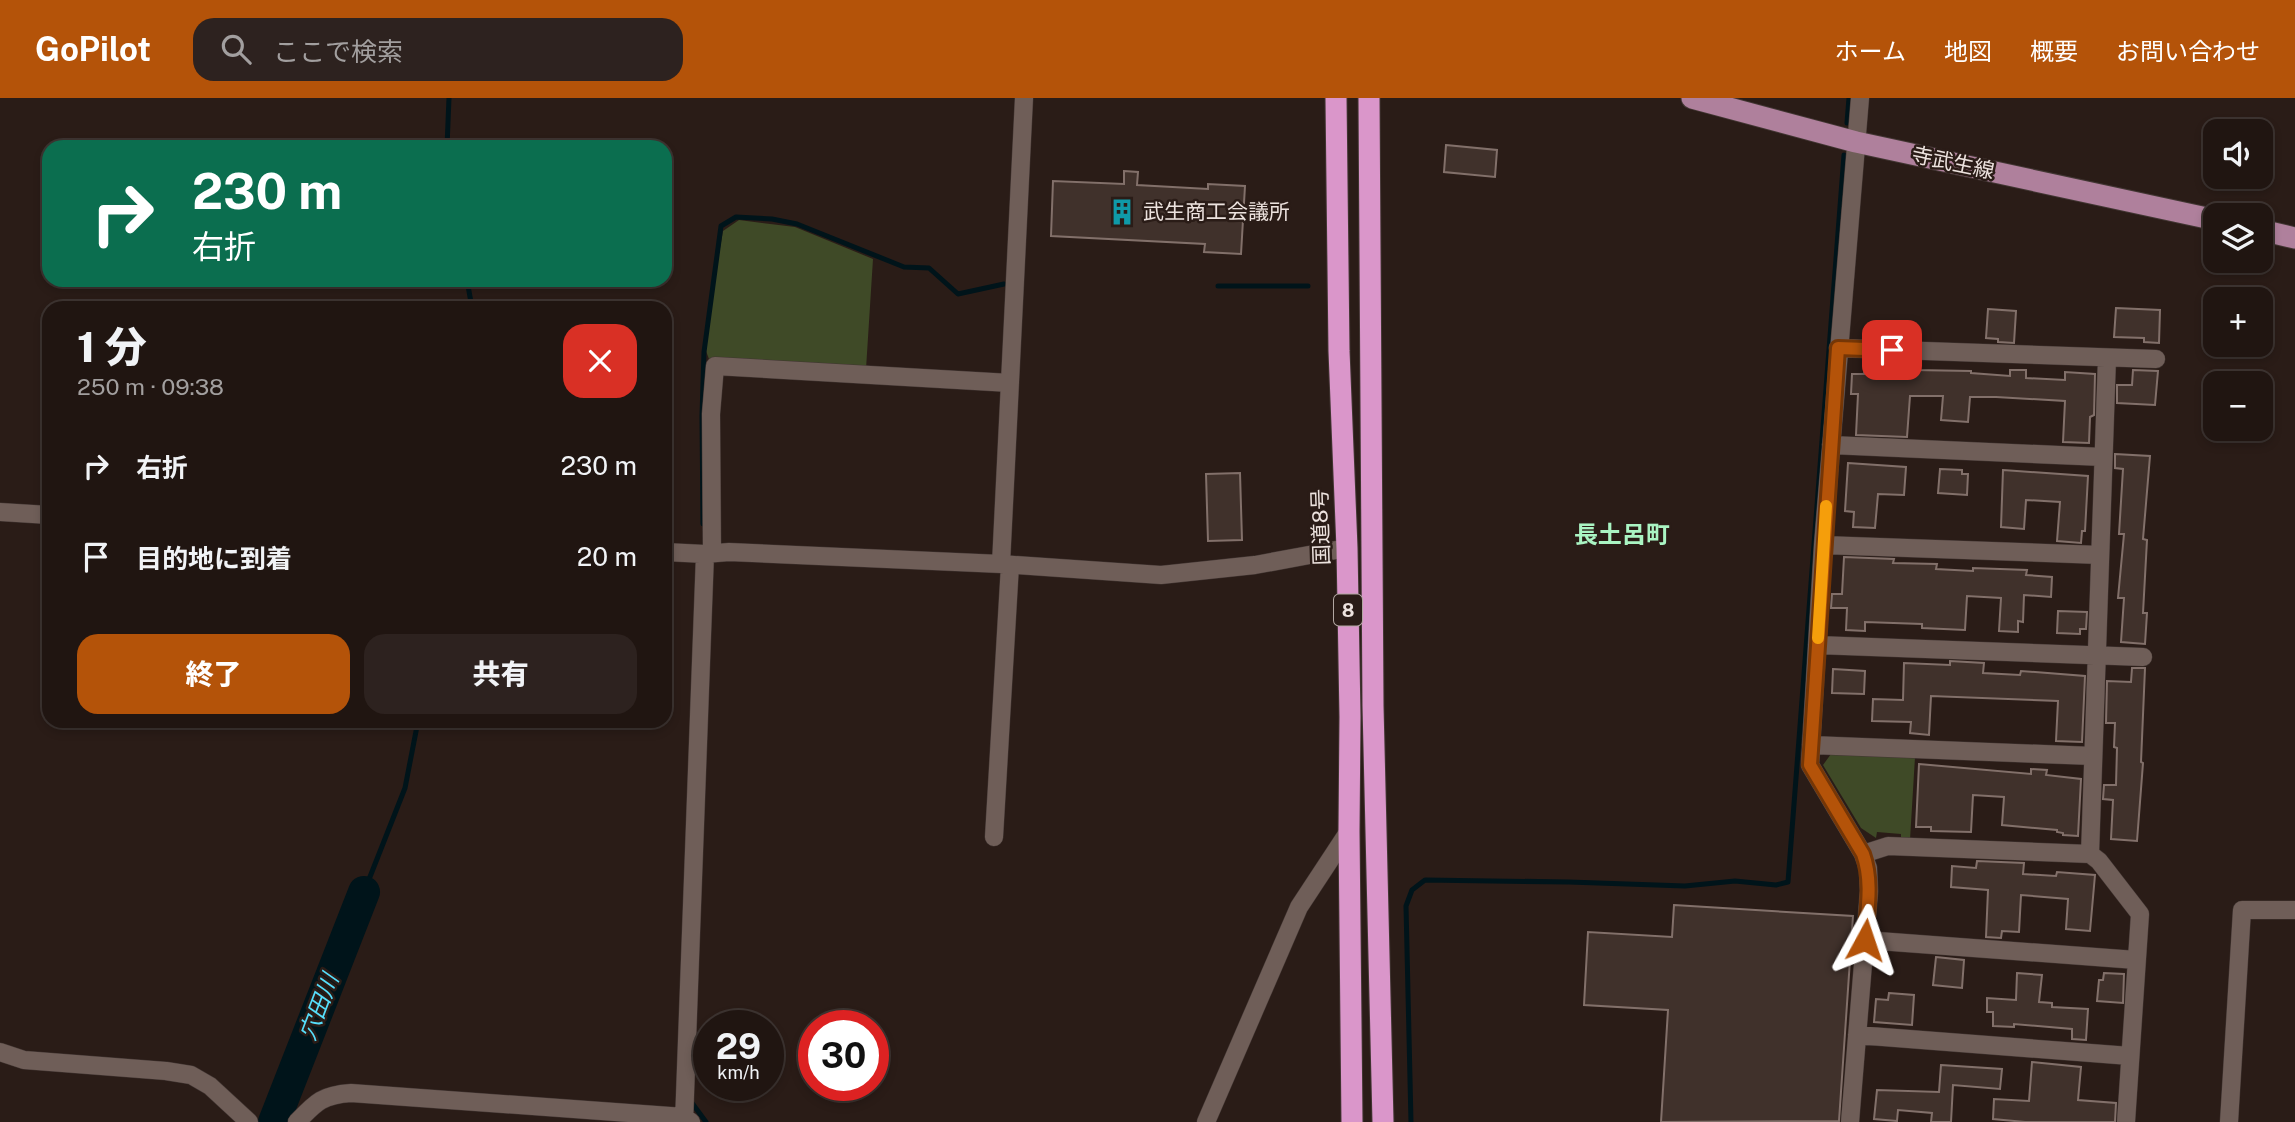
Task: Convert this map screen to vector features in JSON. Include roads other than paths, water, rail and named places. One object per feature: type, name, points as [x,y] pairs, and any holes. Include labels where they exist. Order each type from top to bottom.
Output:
[{"type":"highway","name":"国道8号","points":[[1336,98],[1339,351],[1350,717],[1352,1122]]},
{"type":"highway","name":"8","points":[[1369,98],[1373,706],[1383,1122]]},
{"type":"main road","name":"寺武生線","points":[[1692,98],[1856,142],[2203,217]]},
{"type":"main road","points":[[2273,232],[2295,237]]},
{"type":"street","points":[[994,836],[1006,564],[1010,383],[1024,98]]},
{"type":"street","points":[[1850,1122],[1869,891],[1868,868],[1863,854],[1810,765],[1823,545],[1860,98]]},
{"type":"street","points":[[1838,348],[2156,359]]},
{"type":"street","points":[[2090,854],[2107,358]]},
{"type":"street","points":[[297,1122],[322,1098],[331,1094],[351,1093],[686,1120],[711,414],[715,366],[1010,383]]},
{"type":"street","points":[[1831,446],[2104,457]]},
{"type":"street","points":[[0,512],[42,515]]},
{"type":"street","points":[[1823,545],[2100,555]]},
{"type":"street","points":[[672,552],[729,552],[1006,564],[1161,575],[1255,565],[1347,548]]},
{"type":"street","points":[[1817,645],[2143,657]]},
{"type":"street","points":[[1811,745],[2093,756]]},
{"type":"street","points":[[1206,1122],[1299,907],[1349,831]]},
{"type":"street","points":[[1863,854],[1888,846],[2090,854],[2099,861],[2140,914],[2126,1122]]},
{"type":"street","points":[[2229,1122],[2242,910],[2295,910]]},
{"type":"street","points":[[1865,940],[2136,960]]},
{"type":"street","points":[[1857,1035],[2130,1056]]},
{"type":"street","points":[[0,1052],[24,1060],[191,1075],[210,1086],[249,1122]]},
{"type":"waterway","points":[[447,140],[449,98]]},
{"type":"waterway","points":[[1847,123],[1849,98]]},
{"type":"waterway","points":[[1411,1122],[1406,906],[1412,890],[1425,880],[1685,886],[1735,881],[1776,885],[1788,882],[1844,155]]},
{"type":"waterway","points":[[703,524],[704,352],[721,226],[736,217],[772,219],[797,224],[904,267],[929,268],[958,294],[1004,284]]},
{"type":"waterway","points":[[1218,286],[1308,286]]},
{"type":"waterway","points":[[468,287],[471,301]]},
{"type":"waterway","points":[[364,892],[405,788],[417,728]]},
{"type":"waterway","name":"穴田川","points":[[274,1122],[364,892]]},
{"type":"waterway","points":[[692,1103],[706,1122]]},
{"type":"place","name":"武生商工会議所","points":[[1122,212]]},
{"type":"district","name":"長土呂町","points":[[1622,535]]}]
